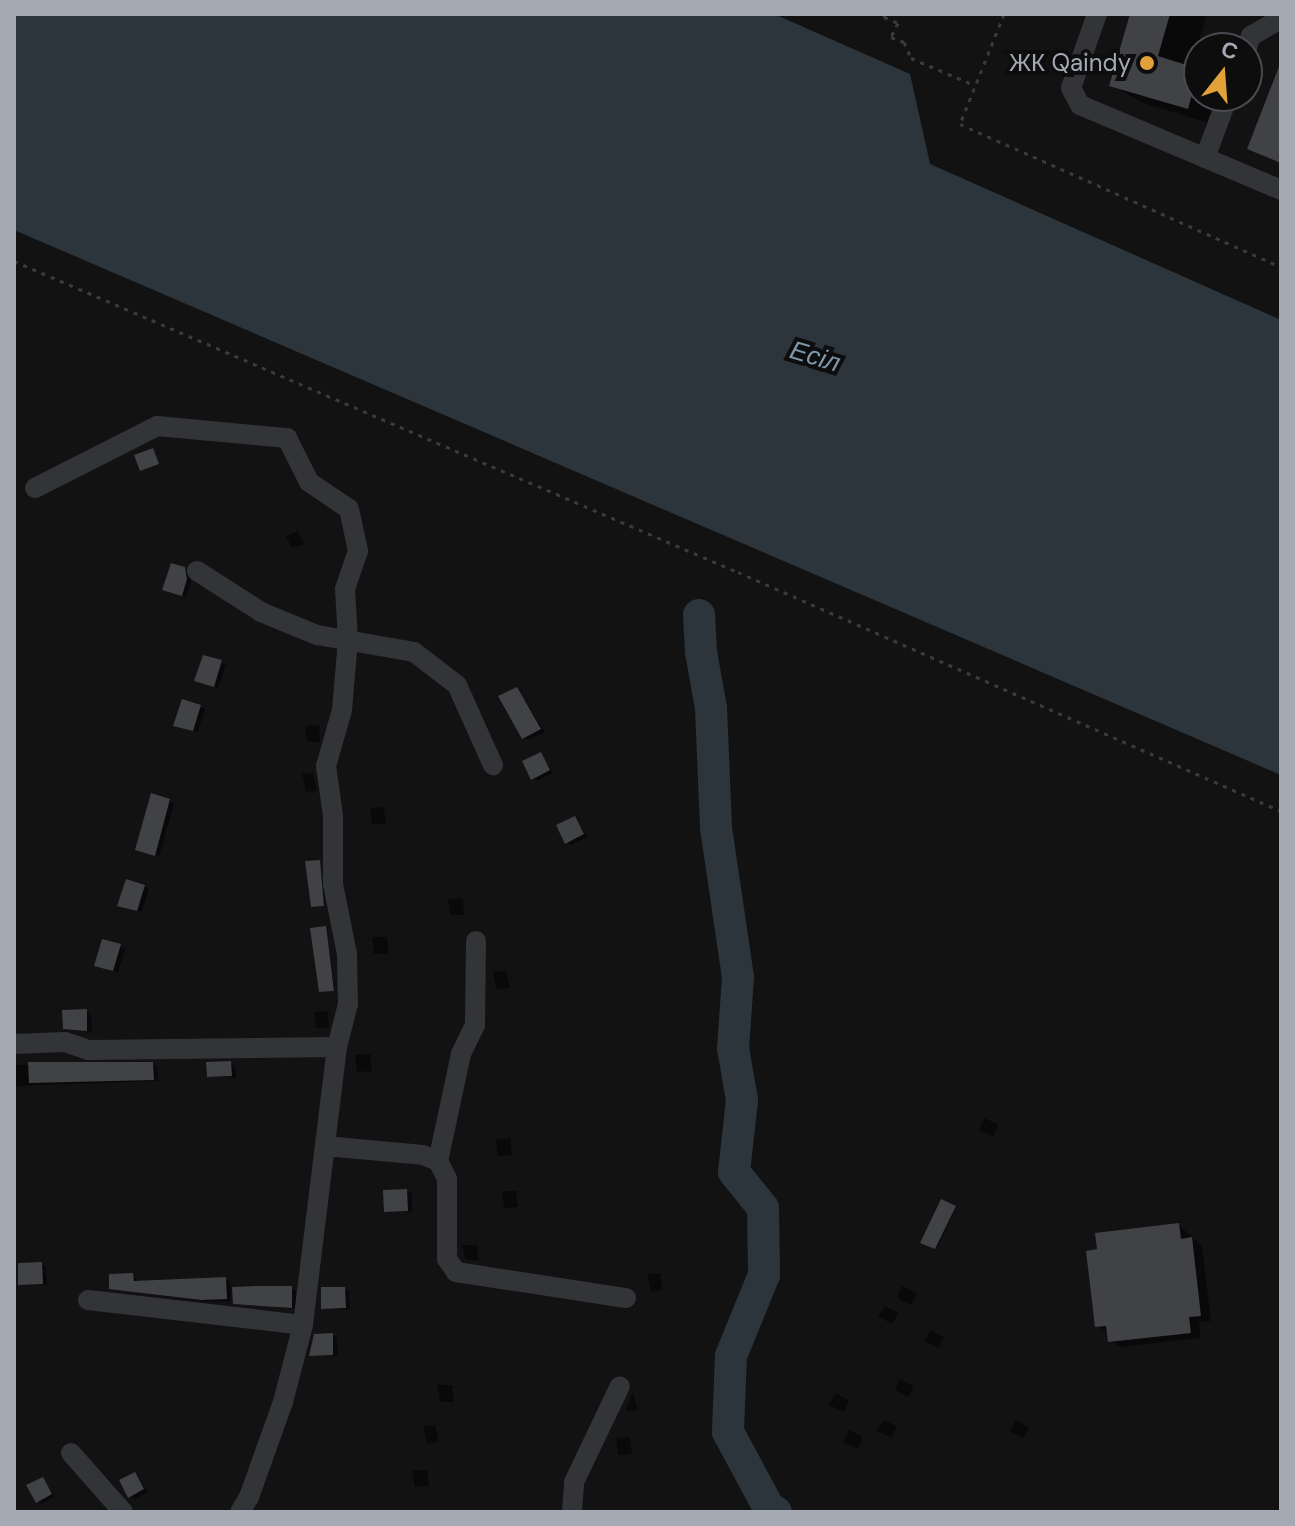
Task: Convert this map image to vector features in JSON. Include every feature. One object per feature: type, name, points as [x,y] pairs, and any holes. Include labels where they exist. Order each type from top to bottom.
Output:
[{"type":"street","points":[[1097,14],[1071,88],[1080,105],[1281,190]]},
{"type":"street","points":[[1258,32],[1281,19]]},
{"type":"street","points":[[1205,158],[1222,112]]},
{"type":"street","points":[[35,488],[157,426],[287,438],[309,482],[349,509],[358,551],[345,589],[348,640],[342,710],[326,766],[333,816],[333,884],[347,954],[348,1004],[337,1047],[303,1325],[283,1402],[249,1497],[240,1512]]},
{"type":"street","points":[[197,571],[261,612],[317,635],[414,652],[457,685],[493,765]]},
{"type":"street","points":[[476,941],[475,1025],[461,1054],[438,1161],[447,1179],[447,1259],[456,1272],[626,1298]]},
{"type":"street","points":[[14,1044],[65,1042],[88,1050],[337,1047]]},
{"type":"street","points":[[325,1146],[423,1155],[438,1161]]},
{"type":"street","points":[[88,1300],[303,1325]]},
{"type":"street","points":[[572,1512],[574,1482],[620,1386]]},
{"type":"street","points":[[71,1453],[123,1512]]},
{"type":"path","points":[[885,14],[884,17],[898,23],[891,37],[904,42],[911,58],[975,85]]},
{"type":"path","points":[[1004,14],[960,124],[1281,267]]},
{"type":"path","points":[[14,261],[738,572],[1281,811]]},
{"type":"water","name":"Есіл","points":[[14,14],[774,14],[910,74],[930,164],[1281,320],[1281,775],[14,230]]},
{"type":"building","name":"ЖК Qaindy","points":[[1130,14],[1170,14],[1158,56],[1183,64],[1183,108],[1109,86]]},
{"type":"building","points":[[1281,64],[1281,163],[1247,149]]},
{"type":"building","points":[[153,448],[159,464],[140,471],[134,455]]},
{"type":"building","points":[[171,563],[185,567],[187,579],[182,596],[162,590]]},
{"type":"building","points":[[203,655],[222,660],[214,687],[194,681]]},
{"type":"building","points":[[517,687],[541,729],[522,739],[498,696]]},
{"type":"building","points":[[182,699],[201,705],[193,731],[173,726]]},
{"type":"building","points":[[541,752],[550,770],[531,780],[522,761]]},
{"type":"building","points":[[151,793],[170,799],[155,856],[135,850]]},
{"type":"building","points":[[575,816],[584,834],[565,844],[556,825]]},
{"type":"building","points":[[320,860],[324,906],[311,907],[305,861]]},
{"type":"building","points":[[126,879],[145,885],[137,911],[117,906]]},
{"type":"building","points":[[326,926],[334,991],[319,992],[310,928]]},
{"type":"building","points":[[102,939],[121,944],[113,971],[94,966]]},
{"type":"building","points":[[87,1009],[87,1031],[63,1029],[62,1010]]},
{"type":"building","points":[[231,1061],[232,1076],[207,1077],[206,1062]]},
{"type":"building","points":[[28,1062],[153,1062],[154,1080],[29,1083]]},
{"type":"building","points":[[407,1189],[408,1211],[384,1212],[383,1190]]},
{"type":"building","points":[[941,1199],[956,1206],[935,1249],[920,1243]]},
{"type":"building","points":[[1179,1223],[1181,1239],[1192,1237],[1201,1316],[1189,1317],[1191,1333],[1108,1342],[1106,1326],[1095,1327],[1086,1251],[1097,1249],[1095,1233]]},
{"type":"building","points":[[42,1262],[43,1284],[18,1285],[18,1263]]},
{"type":"building","points":[[133,1273],[134,1281],[226,1277],[227,1299],[201,1300],[109,1289],[109,1274]]},
{"type":"building","points":[[292,1286],[292,1308],[233,1304],[232,1287]]},
{"type":"building","points":[[321,1287],[345,1287],[346,1308],[321,1309]]},
{"type":"building","points":[[333,1333],[333,1355],[309,1356],[314,1334]]},
{"type":"building","points":[[135,1472],[144,1489],[128,1498],[119,1480]]},
{"type":"building","points":[[43,1477],[52,1494],[36,1503],[26,1485]]},
{"type":"waterway","points":[[699,615],[701,652],[711,708],[716,828],[738,977],[733,1048],[742,1100],[734,1172],[763,1208],[764,1275],[731,1356],[728,1432],[769,1508],[776,1512]]},
{"type":"place","name":"ЖК Qaindy","points":[[1147,63]]}]
